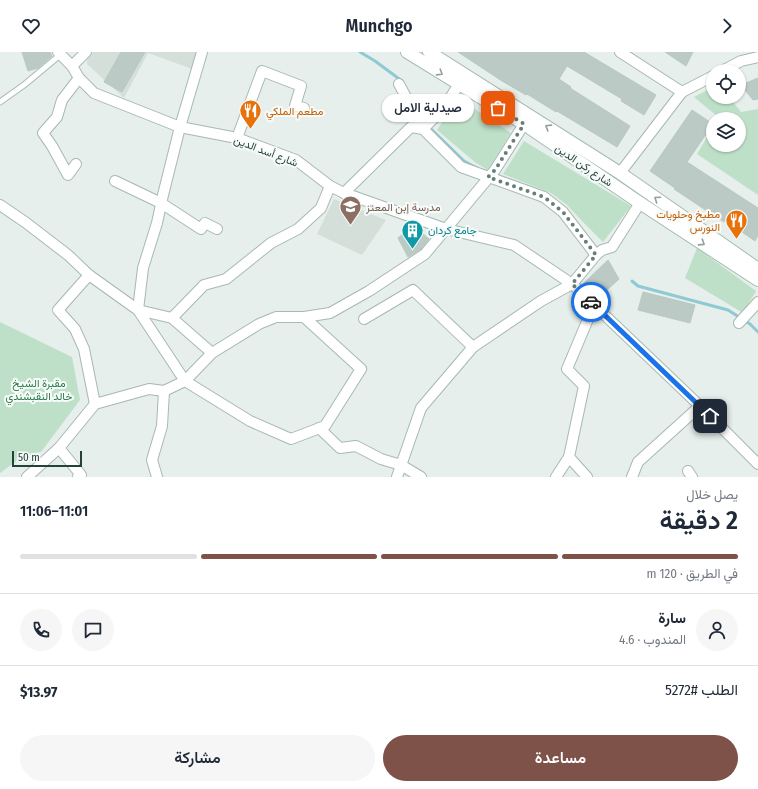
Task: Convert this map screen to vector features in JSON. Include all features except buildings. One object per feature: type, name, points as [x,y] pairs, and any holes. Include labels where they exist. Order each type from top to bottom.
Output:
[{"type":"main road","name":"شارع ركن الدين","points":[[407,52],[524,124],[640,203],[758,280]]},
{"type":"main road","name":"شارع ركن الدين","points":[[429,52],[620,173],[758,269]]},
{"type":"street","points":[[72,66],[86,52]]},
{"type":"street","points":[[138,310],[143,268],[157,223],[180,127],[202,52]]},
{"type":"street","points":[[620,52],[682,92]]},
{"type":"street","name":"شارع أسد الدين","points":[[59,53],[72,66],[78,78],[94,94],[180,127],[237,138],[296,160],[330,186],[344,193],[446,229],[514,245],[572,284],[700,406],[758,464]]},
{"type":"street","points":[[735,64],[758,57]]},
{"type":"street","points":[[237,138],[262,70],[301,86],[295,106],[304,108]]},
{"type":"street","points":[[76,164],[68,175],[43,133],[57,117],[62,100],[78,78]]},
{"type":"street","points":[[620,173],[682,92],[706,80]]},
{"type":"street","points":[[399,84],[426,126],[461,168],[544,197],[563,212],[599,252]]},
{"type":"street","points":[[344,193],[411,127],[426,126],[444,108],[459,84]]},
{"type":"street","points":[[27,477],[59,448],[95,404],[148,389],[164,391],[185,381],[212,353],[259,324],[276,317],[304,317],[330,313],[369,291],[425,254],[495,170],[524,124]]},
{"type":"street","points":[[115,181],[161,203],[201,229],[205,223],[217,229]]},
{"type":"street","points":[[172,318],[204,285],[226,279],[271,243],[298,229],[321,208],[330,186]]},
{"type":"street","points":[[397,477],[421,408],[473,347],[541,302],[572,284],[599,252],[612,247],[640,203]]},
{"type":"street","points":[[0,205],[68,255],[89,275],[138,310],[185,381],[250,421],[291,439],[325,426],[361,369],[304,317]]},
{"type":"street","points":[[89,275],[58,310],[75,329],[84,349],[95,404]]},
{"type":"street","points":[[364,319],[413,290],[473,347]]},
{"type":"street","points":[[739,323],[758,302]]},
{"type":"street","points":[[556,477],[569,457],[584,386],[568,369],[594,305]]},
{"type":"street","points":[[138,310],[172,318],[212,353]]},
{"type":"street","points":[[157,477],[152,460],[162,426],[164,391]]},
{"type":"street","points":[[632,477],[638,462],[700,406]]},
{"type":"street","points":[[319,428],[340,448],[356,446],[381,458],[401,465],[421,477]]},
{"type":"street","points":[[59,448],[81,474],[78,477]]},
{"type":"street","points":[[569,457],[586,477]]},
{"type":"lane","points":[[0,102],[24,85],[59,53]]},
{"type":"shaded area","points":[[92,52],[198,52],[192,69],[148,53],[124,98],[87,64],[88,56]]},
{"type":"shaded area","name":"مدرسة إبن المعتز","points":[[334,199],[386,220],[362,255],[317,234]]},
{"type":"green space","points":[[706,91],[706,104],[735,104],[741,112],[712,112],[694,97]]},
{"type":"green space","points":[[458,98],[511,133],[488,170],[476,163],[437,130]]},
{"type":"green space","points":[[758,109],[758,195],[697,154],[706,139],[706,152],[746,152],[746,112],[741,112]]},
{"type":"green space","points":[[524,141],[631,206],[603,242],[567,205],[551,193],[503,174]]},
{"type":"green space","points":[[697,248],[756,291],[743,313],[685,278]]},
{"type":"green space","name":"مقبرة الشيخ خالد النقبشندي","points":[[0,322],[72,357],[80,400],[41,452],[26,454],[0,473]]},
{"type":"waterway","points":[[360,52],[402,81]]},
{"type":"waterway","points":[[429,127],[464,161],[477,168]]},
{"type":"waterway","points":[[632,281],[638,286],[728,310],[750,324],[758,332]]},
{"type":"way so far","points":[[498,108],[524,124],[495,170],[488,177],[544,197],[563,212],[596,255],[572,284],[591,302]]},
{"type":"place","name":"صيدلية الامل","points":[[498,108]]},
{"type":"place","name":"مطعم الملكي","points":[[251,130]]},
{"type":"place","name":"مدرسة إبن المعتز","points":[[351,226]]},
{"type":"place","name":"مطبخ وحلويات النورس","points":[[736,240]]},
{"type":"place","name":"جامع كردان","points":[[412,250]]},
{"type":"route","points":[[591,302],[710,416]]}]
